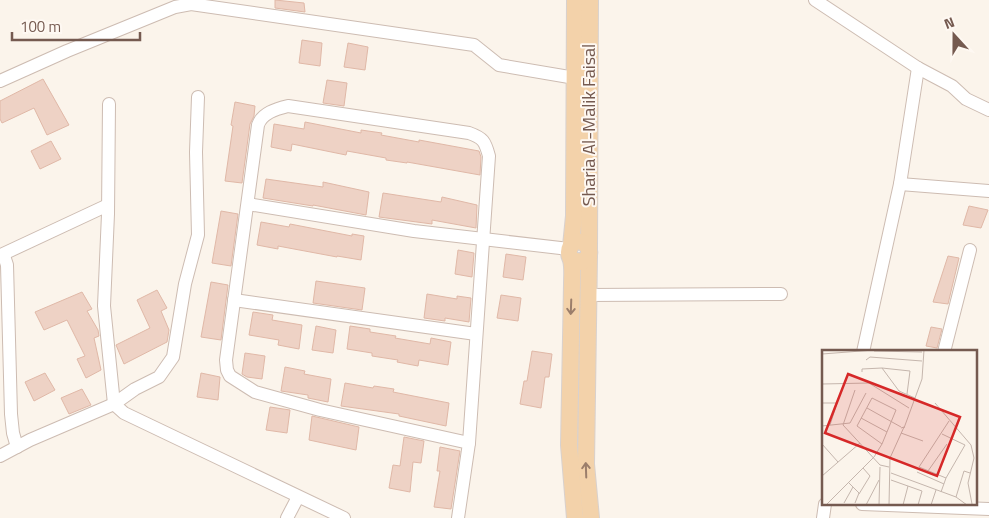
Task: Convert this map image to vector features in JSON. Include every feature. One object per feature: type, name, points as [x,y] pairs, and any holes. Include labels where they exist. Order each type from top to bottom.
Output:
[{"type":"main road","name":"Sharia Al-Malik Faisal","points":[[575,518],[569,445],[572,284],[570,251],[574,216],[576,0]]},
{"type":"main road","name":"Sharia Al-Malik Faisal","points":[[590,0],[586,464],[591,518]]},
{"type":"main road","points":[[570,251],[576,242],[583,242],[589,253]]},
{"type":"street","points":[[815,0],[918,68],[952,86],[966,99],[989,110]]},
{"type":"street","points":[[0,82],[67,51],[175,7],[191,4],[474,45],[499,65],[574,78]]},
{"type":"street","points":[[863,350],[900,184],[918,68]]},
{"type":"street","points":[[0,456],[114,404],[135,389],[160,377],[173,357],[185,284],[198,235],[196,152],[198,97]]},
{"type":"street","points":[[109,104],[104,306],[114,404],[124,413],[344,518]]},
{"type":"street","points":[[458,518],[469,443],[484,240],[489,156],[487,147],[481,138],[469,133],[288,106],[278,108],[262,117],[258,123],[226,366],[233,378],[252,391],[320,410],[469,443]]},
{"type":"street","points":[[900,184],[989,191]]},
{"type":"street","points":[[248,204],[414,231],[570,251]]},
{"type":"street","points":[[17,447],[10,414],[7,265],[1,255],[108,205]]},
{"type":"street","points":[[945,350],[970,250]]},
{"type":"street","points":[[588,295],[781,294]]},
{"type":"street","points":[[234,300],[476,334]]},
{"type":"street","points":[[287,518],[298,496]]},
{"type":"street","points":[[927,506],[989,509]]},
{"type":"building","points":[[275,0],[304,3],[305,12],[275,8]]},
{"type":"building","points":[[302,40],[322,43],[320,66],[299,63]]},
{"type":"building","points":[[348,43],[368,47],[365,70],[344,67]]},
{"type":"building","points":[[43,79],[69,125],[47,135],[34,108],[2,123],[0,119],[0,101]]},
{"type":"building","points":[[327,80],[347,83],[344,106],[323,103]]},
{"type":"building","points":[[235,102],[255,106],[254,116],[250,124],[242,183],[225,181]]},
{"type":"building","points":[[305,122],[361,133],[361,130],[382,133],[381,135],[479,151],[481,157],[480,175],[386,160],[386,158],[347,151],[346,155],[292,144],[291,151],[271,147],[274,124],[304,129]]},
{"type":"building","points":[[51,141],[61,159],[40,169],[31,151]]},
{"type":"building","points":[[266,179],[323,187],[323,182],[369,192],[366,215],[263,198]]},
{"type":"building","points":[[383,193],[441,202],[442,197],[477,205],[476,228],[432,220],[432,224],[379,217]]},
{"type":"building","points":[[969,206],[988,210],[981,228],[963,225]]},
{"type":"building","points":[[221,211],[238,214],[231,266],[212,263]]},
{"type":"building","points":[[261,222],[289,227],[290,224],[352,236],[352,234],[364,236],[361,260],[278,246],[278,249],[257,245]]},
{"type":"building","points":[[458,250],[474,253],[472,277],[455,274]]},
{"type":"building","points":[[506,254],[526,257],[523,280],[503,277]]},
{"type":"building","points":[[948,256],[959,258],[948,304],[933,302]]},
{"type":"building","points":[[316,281],[365,288],[362,310],[313,303]]},
{"type":"building","points":[[211,282],[228,285],[221,340],[201,337]]},
{"type":"building","points":[[157,290],[167,308],[161,311],[169,330],[167,342],[124,364],[116,345],[150,328],[137,300]]},
{"type":"building","points":[[82,292],[92,309],[87,311],[98,330],[99,336],[94,338],[101,370],[86,378],[77,359],[85,356],[67,320],[44,330],[35,312]]},
{"type":"building","points":[[427,294],[457,299],[457,296],[471,298],[469,322],[445,318],[445,321],[424,318]]},
{"type":"building","points":[[501,295],[521,298],[518,321],[497,318]]},
{"type":"building","points":[[253,312],[273,315],[272,320],[302,325],[299,349],[278,345],[279,340],[249,335]]},
{"type":"building","points":[[316,326],[336,330],[333,353],[312,350]]},
{"type":"building","points":[[350,326],[370,329],[370,332],[396,336],[395,338],[430,344],[431,338],[451,342],[448,365],[419,360],[418,366],[397,362],[398,360],[372,356],[372,353],[347,349]]},
{"type":"building","points":[[931,327],[942,329],[937,348],[926,346]]},
{"type":"building","points":[[532,351],[552,354],[549,377],[545,377],[541,408],[520,404],[524,381],[527,381]]},
{"type":"building","points":[[245,353],[265,356],[262,379],[247,377],[242,374]]},
{"type":"building","points":[[285,367],[305,371],[304,374],[331,379],[328,402],[308,398],[308,395],[281,391]]},
{"type":"building","points":[[45,373],[55,390],[34,401],[25,382]]},
{"type":"building","points":[[201,373],[220,377],[218,400],[197,397]]},
{"type":"building","points":[[345,383],[373,388],[374,386],[394,389],[393,392],[449,403],[446,426],[399,416],[399,414],[341,406]]},
{"type":"building","points":[[82,389],[91,405],[69,414],[61,398]]},
{"type":"building","points":[[270,407],[290,410],[287,433],[266,430]]},
{"type":"building","points":[[312,416],[359,427],[356,450],[309,440]]},
{"type":"building","points":[[404,437],[424,441],[421,463],[413,462],[410,492],[389,488],[393,465],[400,466]]},
{"type":"building","points":[[440,447],[460,451],[451,509],[434,507],[440,471],[437,471]]}]
